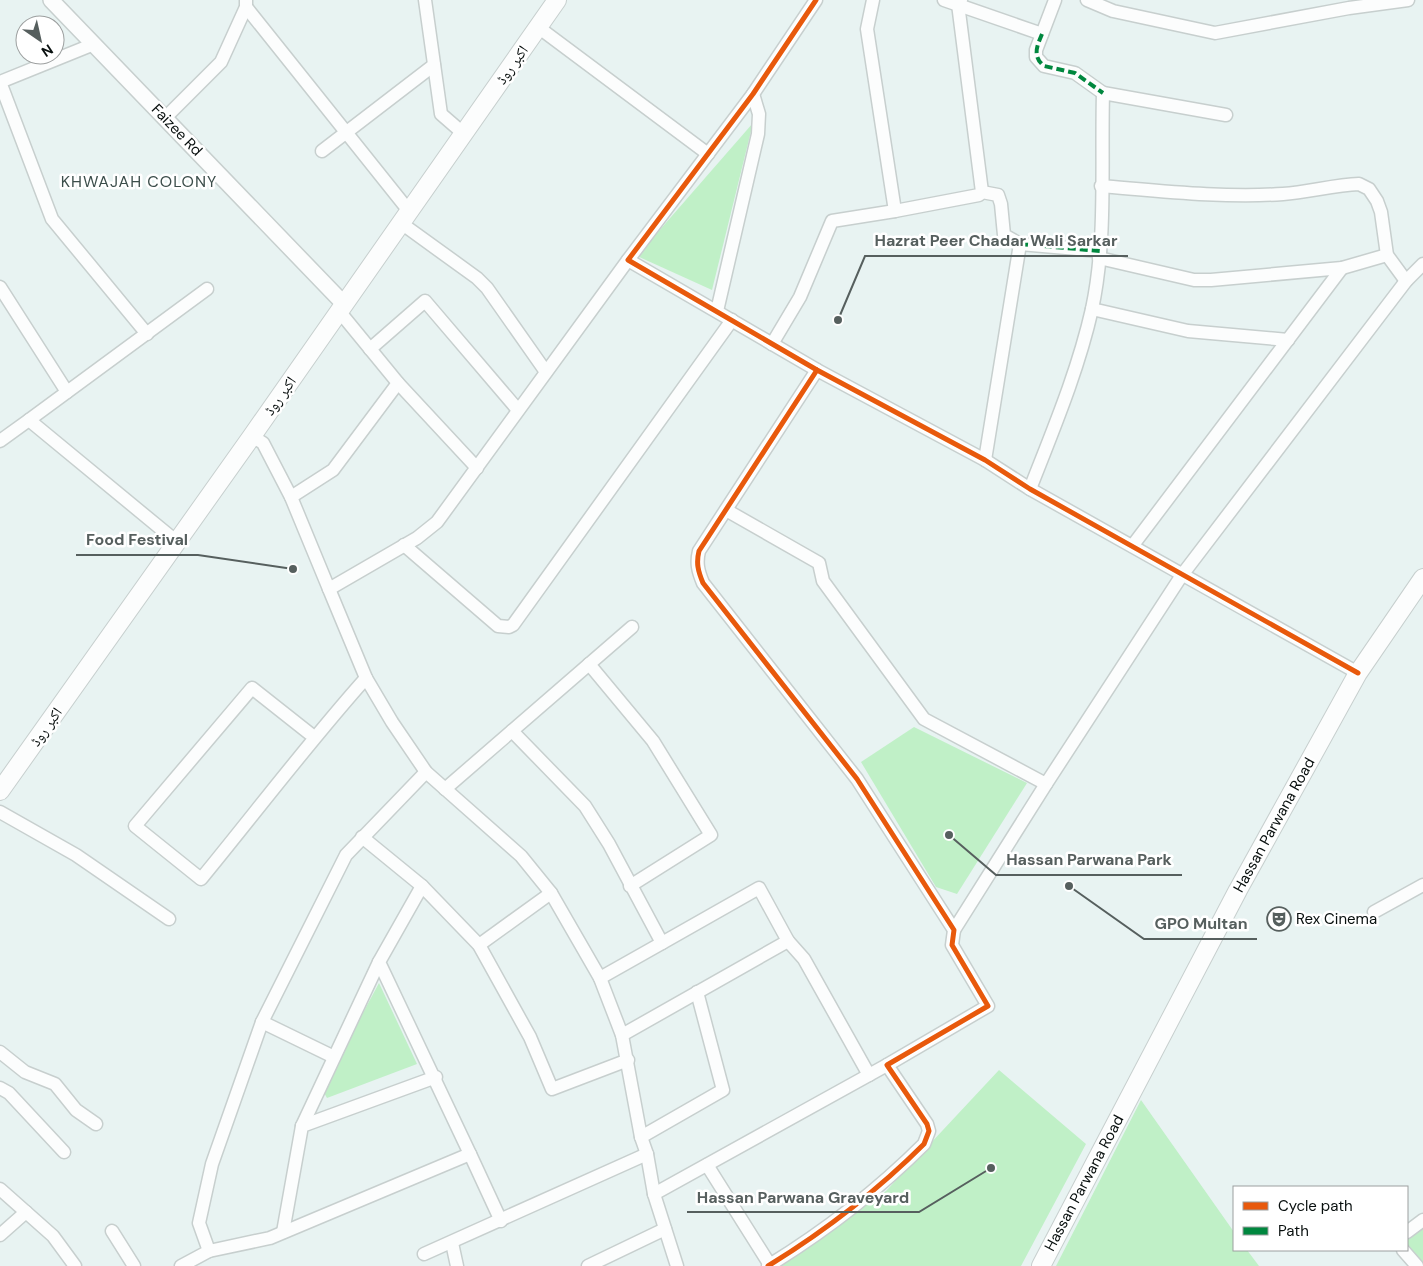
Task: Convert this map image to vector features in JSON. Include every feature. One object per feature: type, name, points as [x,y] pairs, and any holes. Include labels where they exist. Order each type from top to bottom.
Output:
[{"type":"main road","name":"اکبر روڈ","points":[[0,791],[252,436],[557,0]]},
{"type":"main road","name":"Hassan Parwana Road","points":[[1041,1266],[1238,890],[1358,672],[1423,578]]},
{"type":"street","name":"Faizee Rd","points":[[51,0],[165,118],[342,308]]},
{"type":"street","points":[[425,0],[441,114],[464,134]]},
{"type":"street","points":[[329,589],[418,538],[437,522],[628,260],[753,94],[816,0]]},
{"type":"street","points":[[873,0],[867,29],[895,210]]},
{"type":"street","points":[[944,0],[959,2],[1042,34]]},
{"type":"street","points":[[1055,0],[1036,50],[1040,62],[1044,66],[1075,73],[1102,93],[1226,114]]},
{"type":"street","points":[[1087,0],[1113,11],[1215,33],[1349,8],[1408,0]]},
{"type":"street","points":[[959,2],[982,192]]},
{"type":"street","points":[[165,118],[221,62],[246,3],[347,131],[405,217],[487,288],[546,372]]},
{"type":"street","points":[[538,27],[708,154]]},
{"type":"street","points":[[94,44],[0,82],[52,219],[147,334]]},
{"type":"street","points":[[322,151],[434,65]]},
{"type":"street","points":[[1030,489],[1068,391],[1092,309],[1099,255],[1102,93]]},
{"type":"street","points":[[716,312],[758,134],[759,114],[753,94]]},
{"type":"street","points":[[1101,186],[1240,195],[1285,194],[1359,184],[1369,189],[1377,201],[1381,212],[1387,255],[1406,281]]},
{"type":"street","points":[[772,344],[800,297],[832,221],[979,195],[982,192],[998,195],[1001,204],[1004,235],[1020,244],[1099,255],[1194,280],[1342,268],[1387,255]]},
{"type":"street","points":[[984,460],[1020,244]]},
{"type":"street","points":[[628,260],[817,370],[984,460],[1030,489],[1358,672]]},
{"type":"street","points":[[654,1194],[887,1065],[988,1006],[952,945],[954,930],[1182,575],[1406,281],[1423,264]]},
{"type":"street","points":[[1133,545],[1342,268]]},
{"type":"street","points":[[0,287],[66,392]]},
{"type":"street","points":[[2,436],[29,420],[207,289]]},
{"type":"street","points":[[370,349],[425,301],[518,410]]},
{"type":"street","points":[[342,308],[370,349],[398,383],[478,468]]},
{"type":"street","points":[[1092,309],[1188,331],[1288,340]]},
{"type":"street","points":[[404,545],[498,626],[503,628],[513,624],[732,320]]},
{"type":"street","points":[[817,370],[699,551],[697,563],[703,583],[856,779],[954,930]]},
{"type":"street","points":[[291,497],[333,470],[398,383]]},
{"type":"street","points":[[29,420],[177,542]]},
{"type":"street","points":[[252,436],[263,442],[291,497],[366,678],[426,772],[521,856],[551,893],[600,978],[622,1034],[641,1137],[647,1154],[654,1194],[677,1266]]},
{"type":"street","points":[[726,510],[819,563],[823,581],[924,719],[1046,784]]},
{"type":"street","points":[[445,789],[632,627]]},
{"type":"street","points":[[589,664],[653,741],[711,835],[630,886]]},
{"type":"street","points":[[314,737],[252,688],[135,826],[201,879],[314,737],[366,678]]},
{"type":"street","points":[[512,731],[585,806],[662,943]]},
{"type":"street","points":[[209,1251],[199,1222],[212,1164],[262,1022],[346,855],[426,772]]},
{"type":"street","points":[[0,812],[76,855],[169,919]]},
{"type":"street","points":[[362,837],[422,886],[479,945],[530,1038],[552,1089],[628,1060]]},
{"type":"street","points":[[1374,912],[1423,885]]},
{"type":"street","points":[[283,1232],[302,1126],[379,962],[422,886]]},
{"type":"street","points":[[600,978],[759,888],[788,941],[804,959],[869,1075]]},
{"type":"street","points":[[479,945],[551,893]]},
{"type":"street","points":[[622,1034],[788,941]]},
{"type":"street","points":[[379,962],[436,1077],[501,1221]]},
{"type":"street","points":[[641,1137],[723,1090],[697,992]]},
{"type":"street","points":[[262,1022],[334,1057]]},
{"type":"street","points":[[0,1052],[25,1072],[55,1084],[76,1110],[96,1124]]},
{"type":"street","points":[[707,1166],[769,1266],[809,1241],[845,1214],[924,1144],[929,1131],[928,1124],[887,1065]]},
{"type":"street","points":[[302,1126],[436,1077]]},
{"type":"street","points":[[0,1088],[10,1093],[64,1152]]},
{"type":"street","points":[[181,1266],[209,1251],[270,1238],[470,1154]]},
{"type":"street","points":[[424,1254],[647,1154]]},
{"type":"street","points":[[0,1189],[53,1236],[75,1266]]},
{"type":"street","points":[[0,1235],[26,1212]]},
{"type":"street","points":[[1408,1231],[1423,1220]]},
{"type":"street","points":[[588,1266],[665,1229]]},
{"type":"street","points":[[112,1231],[134,1266]]},
{"type":"street","points":[[452,1243],[457,1266]]},
{"type":"street","points":[[1404,1251],[1417,1266]]},
{"type":"green space","points":[[753,123],[712,290],[637,256]]},
{"type":"green space","points":[[914,727],[1027,783],[957,894],[936,887],[861,762]]},
{"type":"green space","points":[[379,983],[417,1064],[327,1098],[322,1089]]},
{"type":"green space","points":[[999,1070],[1086,1144],[1021,1266],[776,1266],[886,1191]]},
{"type":"green space","points":[[1141,1100],[1233,1231],[1233,1251],[1248,1251],[1259,1266],[1056,1266]]},
{"type":"green space","points":[[1423,1220],[1423,1266],[1408,1251],[1408,1231]]},
{"type":"marked path","points":[[1042,34],[1037,47],[1037,55],[1044,66],[1075,73],[1103,93]]},
{"type":"marked path","points":[[1020,244],[1100,251]]},
{"type":"cycle path","points":[[816,0],[753,94],[628,260],[817,370],[985,460],[1030,489],[1358,673]]},
{"type":"cycle path","points":[[768,1266],[850,1210],[924,1144],[929,1131],[927,1124],[887,1065],[988,1006],[952,945],[954,930],[857,779],[703,583],[699,571],[699,551],[817,370]]},
{"type":"place","name":"Hazrat Peer Chadar Wali Sarkar","points":[[838,320]]},
{"type":"place","name":"Food Festival","points":[[293,569]]},
{"type":"place","name":"Hassan Parwana Park","points":[[949,835]]},
{"type":"place","name":"GPO Multan","points":[[1069,886]]},
{"type":"place","name":"Rex Cinema","points":[[1279,919]]},
{"type":"place","name":"Hassan Parwana Graveyard","points":[[991,1168]]},
{"type":"district","name":"KHWAJAH COLONY","points":[[139,181]]}]
